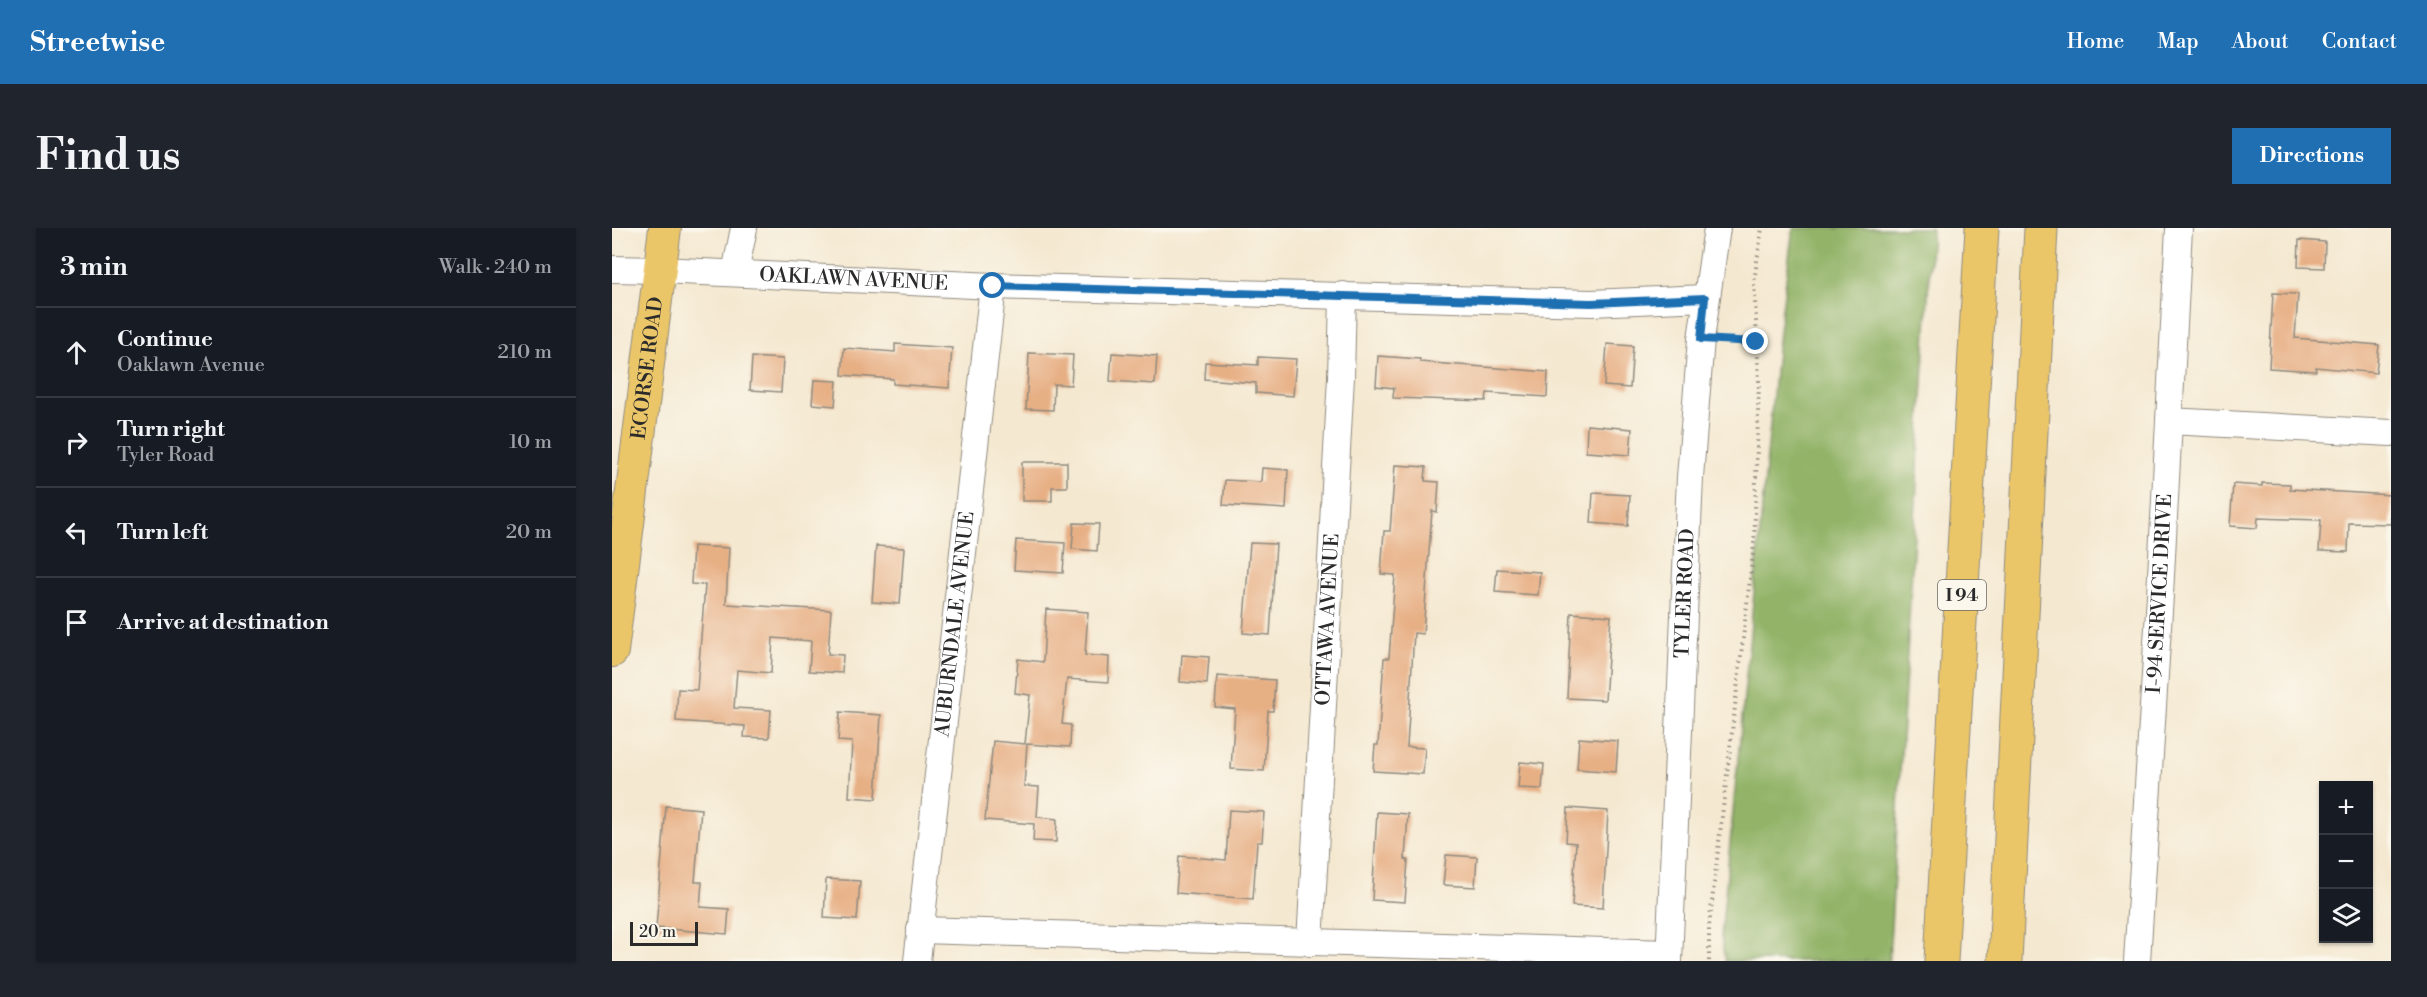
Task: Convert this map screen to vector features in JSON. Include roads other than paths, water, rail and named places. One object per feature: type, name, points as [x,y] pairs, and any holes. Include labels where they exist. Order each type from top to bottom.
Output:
[{"type":"highway","name":"I 94","points":[[1941,961],[1982,228]]},
{"type":"highway","points":[[2005,961],[2041,228]]},
{"type":"main road","name":"ECORSE ROAD","points":[[612,651],[665,228]]},
{"type":"street","name":"TYLER ROAD","points":[[1669,957],[1690,477],[1705,298],[1717,228]]},
{"type":"street","name":"I-94 SERVICE DRIVE","points":[[2137,961],[2160,595],[2179,228]]},
{"type":"street","points":[[735,273],[751,229]]},
{"type":"street","name":"OAKLAWN AVENUE","points":[[612,269],[993,286],[1591,303],[1705,298]]},
{"type":"street","name":"AUBURNDALE AVENUE","points":[[916,961],[993,286]]},
{"type":"street","name":"OTTAWA AVENUE","points":[[1310,943],[1343,295]]},
{"type":"street","points":[[2169,421],[2391,433]]},
{"type":"street","points":[[920,930],[1669,957]]}]
